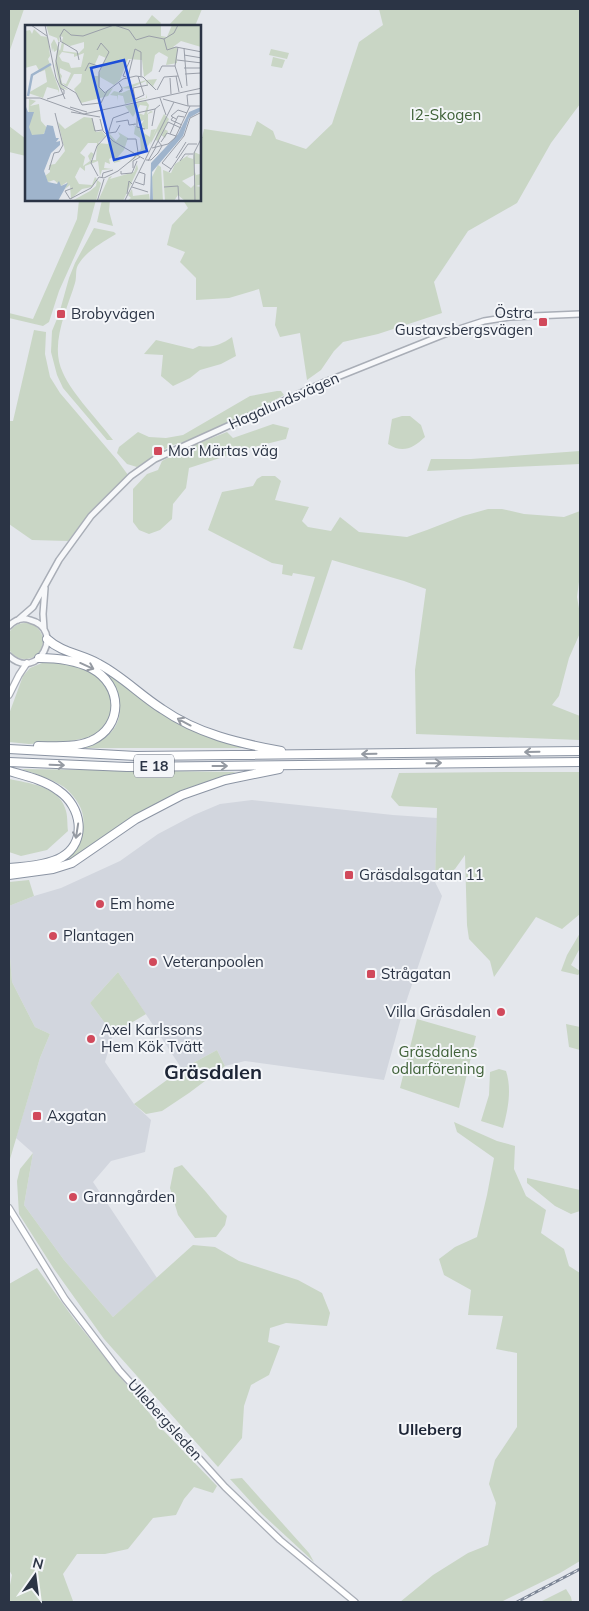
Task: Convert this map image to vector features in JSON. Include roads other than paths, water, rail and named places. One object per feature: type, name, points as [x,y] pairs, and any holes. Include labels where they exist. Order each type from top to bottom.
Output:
[{"type":"highway","points":[[47,639],[61,649],[100,664],[162,710],[191,726],[230,740],[297,754]]},
{"type":"highway","points":[[9,748],[81,744],[98,736],[109,726],[112,720],[116,707],[114,695],[105,678],[75,661],[39,658]]},
{"type":"highway","name":"E 18","points":[[9,748],[136,756],[580,751]]},
{"type":"highway","name":"E 18","points":[[9,762],[127,767],[580,762]]},
{"type":"highway","points":[[9,875],[53,869],[72,863],[136,819],[189,792],[238,777],[298,765]]},
{"type":"highway","points":[[9,771],[40,781],[58,790],[72,803],[76,811],[79,827],[72,848],[62,857],[46,862],[9,868]]},
{"type":"main road","points":[[9,695],[27,663]]},
{"type":"main road","name":"Ullebergsleden","points":[[9,1208],[65,1299],[119,1370],[225,1487],[280,1540],[355,1602]]},
{"type":"street","name":"Hagalundsvägen","points":[[9,625],[33,607],[59,560],[91,516],[131,476],[160,456],[325,382],[450,332],[510,317],[580,314]]},
{"type":"street","name":"Hagalundsvägen","points":[[45,586],[43,614],[44,630],[47,639]]},
{"type":"street","points":[[18,620],[33,620],[44,630]]},
{"type":"street","points":[[9,656],[15,661],[27,663],[39,658],[44,653],[47,639]]},
{"type":"railway","points":[[517,1602],[580,1569]]},
{"type":"place","name":"Brobyvägen","points":[[61,314]]},
{"type":"place","name":"Östra Gustavsbergsvägen","points":[[543,322]]},
{"type":"place","name":"Mor Märtas väg","points":[[158,451]]},
{"type":"place","name":"Gräsdalsgatan 11","points":[[349,875]]},
{"type":"place","name":"Em home","points":[[100,904]]},
{"type":"place","name":"Plantagen","points":[[53,936]]},
{"type":"place","name":"Veteranpoolen","points":[[153,962]]},
{"type":"place","name":"Strågatan","points":[[371,974]]},
{"type":"place","name":"Villa Gräsdalen","points":[[501,1012]]},
{"type":"place","name":"Axel Karlssons Hem Kök Tvätt","points":[[91,1039]]},
{"type":"place","name":"Axgatan","points":[[37,1116]]},
{"type":"place","name":"Granngården","points":[[73,1197]]},
{"type":"district","name":"Gräsdalen","points":[[213,1072]]},
{"type":"district","name":"Ulleberg","points":[[430,1429]]},
{"type":"park label","name":"I2-Skogen","points":[[446,115]]},
{"type":"park label","name":"Gräsdalens odlarförening","points":[[438,1060]]}]
